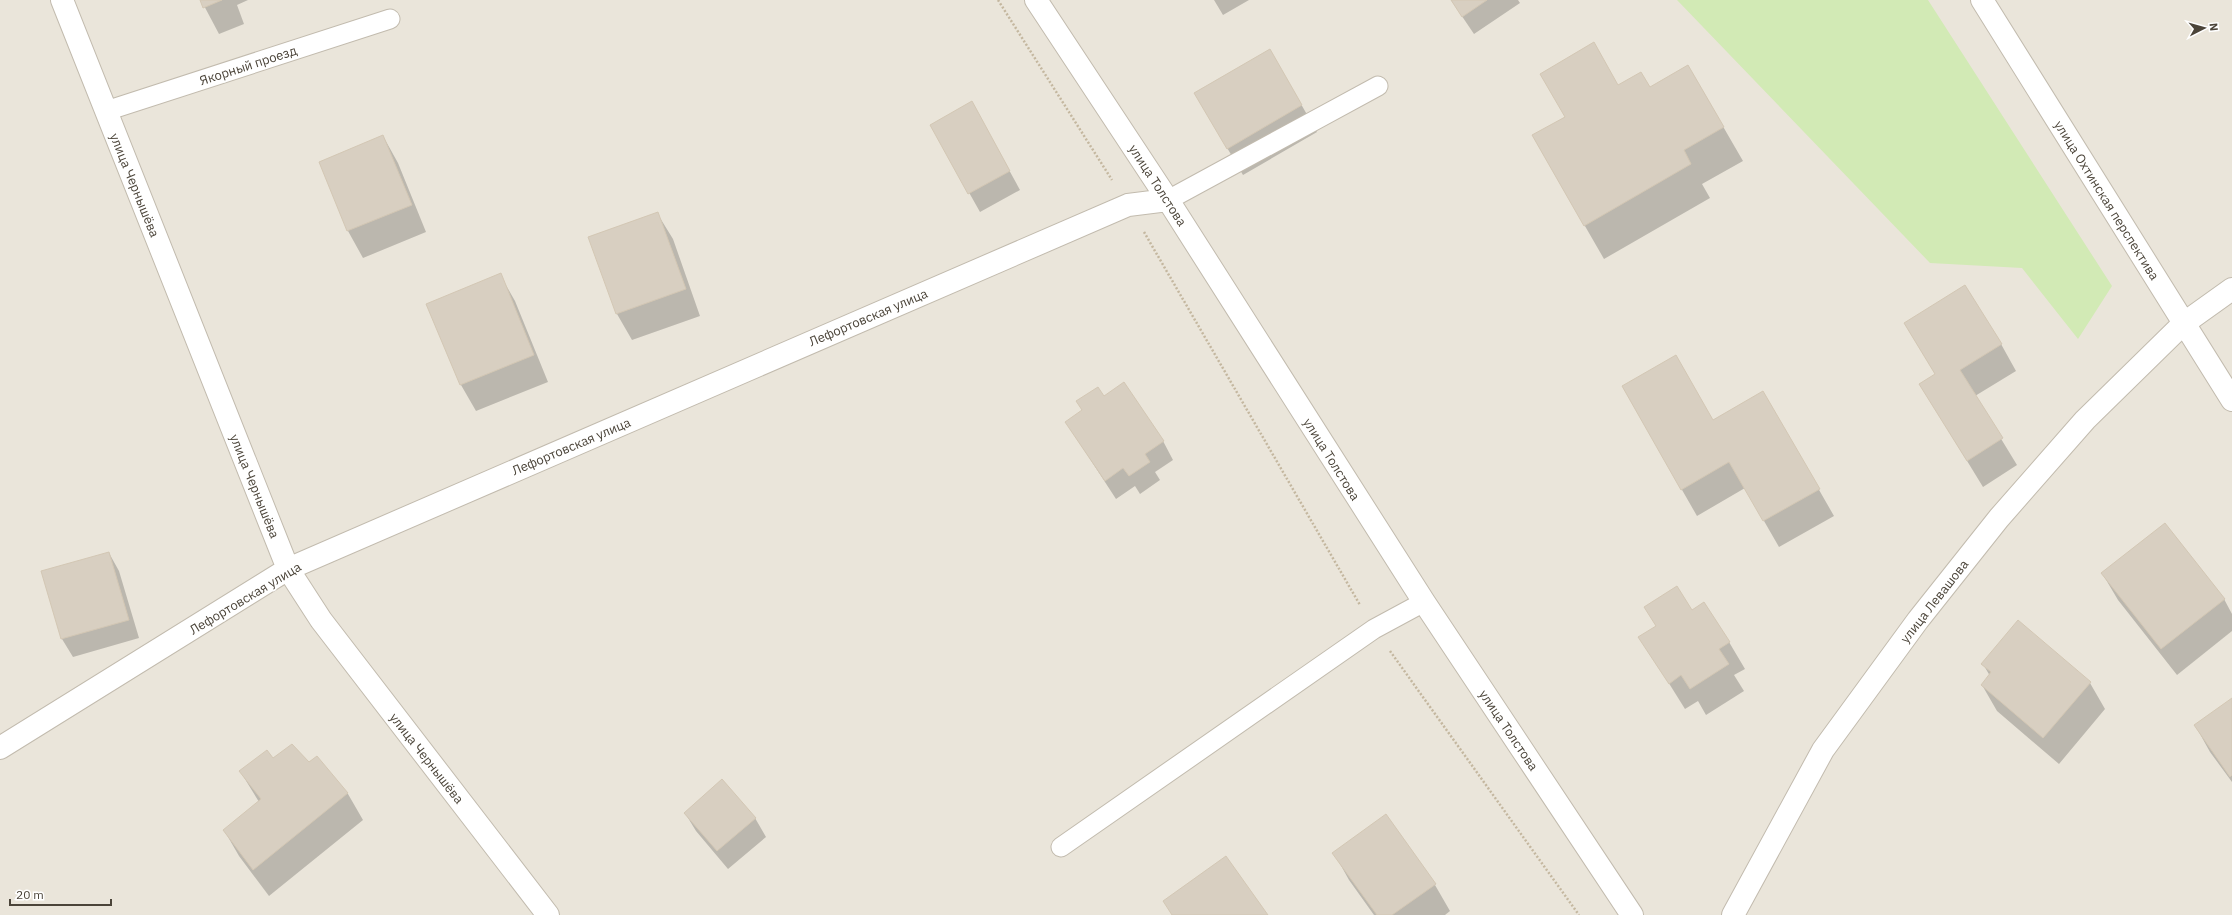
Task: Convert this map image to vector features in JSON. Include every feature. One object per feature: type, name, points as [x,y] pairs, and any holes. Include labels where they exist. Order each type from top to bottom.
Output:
[{"type":"street","name":"улица Чернышёва","points":[[62,0],[288,569],[321,620],[548,915]]},
{"type":"street","name":"улица Толстова","points":[[1036,0],[1168,200],[1424,602],[1632,915]]},
{"type":"street","name":"улица Охтинская перспектива","points":[[1982,0],[2183,324],[2232,400]]},
{"type":"street","name":"Лефортовская улица","points":[[0,748],[288,569],[1128,205],[1168,200]]},
{"type":"street","name":"улица Левашова","points":[[1733,915],[1823,750],[1918,620],[1999,518],[2085,420],[2183,324],[2232,289]]},
{"type":"lane","name":"Якорный проезд","points":[[106,111],[390,19]]},
{"type":"lane","points":[[1168,200],[1378,86]]},
{"type":"lane","points":[[1061,847],[1374,629],[1424,602]]},
{"type":"path","points":[[998,0],[1128,205],[1374,629],[1578,915]]},
{"type":"shaded area","points":[[0,0],[2232,0],[2232,915],[0,915]]},
{"type":"green space","points":[[1677,0],[1928,0],[2112,286],[2078,339],[2022,268],[1930,263]]},
{"type":"building","points":[[200,0],[222,0],[203,8]]},
{"type":"building","points":[[1451,0],[1487,0],[1462,17]]},
{"type":"building","points":[[1594,42],[1618,85],[1641,72],[1650,87],[1688,65],[1724,127],[1684,150],[1691,164],[1584,226],[1532,135],[1565,117],[1540,74]]},
{"type":"building","points":[[1270,49],[1302,105],[1227,149],[1194,93]]},
{"type":"building","points":[[972,101],[1010,171],[968,194],[930,125]]},
{"type":"building","points":[[383,135],[412,205],[347,231],[319,162]]},
{"type":"building","points":[[658,212],[686,289],[616,314],[588,237]]},
{"type":"building","points":[[501,273],[534,355],[460,385],[426,304]]},
{"type":"building","points":[[1965,285],[2002,344],[1960,370],[2003,438],[1967,461],[1919,384],[1935,374],[1904,323]]},
{"type":"building","points":[[1676,355],[1713,420],[1763,391],[1820,489],[1763,521],[1729,462],[1681,490],[1622,386]]},
{"type":"building","points":[[1124,382],[1164,441],[1145,454],[1150,462],[1129,476],[1123,468],[1105,481],[1065,422],[1082,410],[1076,401],[1098,387],[1104,396]]},
{"type":"building","points":[[2165,523],[2225,599],[2161,649],[2101,573]]},
{"type":"building","points":[[109,552],[129,620],[61,639],[41,571]]},
{"type":"building","points":[[1677,586],[1692,610],[1704,602],[1730,642],[1719,649],[1729,664],[1690,689],[1681,675],[1669,684],[1638,637],[1656,626],[1644,607]]},
{"type":"building","points":[[2018,620],[2091,682],[2043,738],[1981,685],[1991,672],[1981,664]]},
{"type":"building","points":[[2232,698],[2232,775],[2230,777],[2194,725]]},
{"type":"building","points":[[292,744],[309,762],[317,756],[348,793],[253,870],[223,830],[261,799],[239,771],[267,750],[273,758]]},
{"type":"building","points":[[722,779],[756,818],[717,851],[684,813]]},
{"type":"building","points":[[1386,814],[1436,884],[1392,915],[1377,915],[1332,853]]},
{"type":"building","points":[[1226,856],[1268,915],[1172,915],[1163,901]]}]
